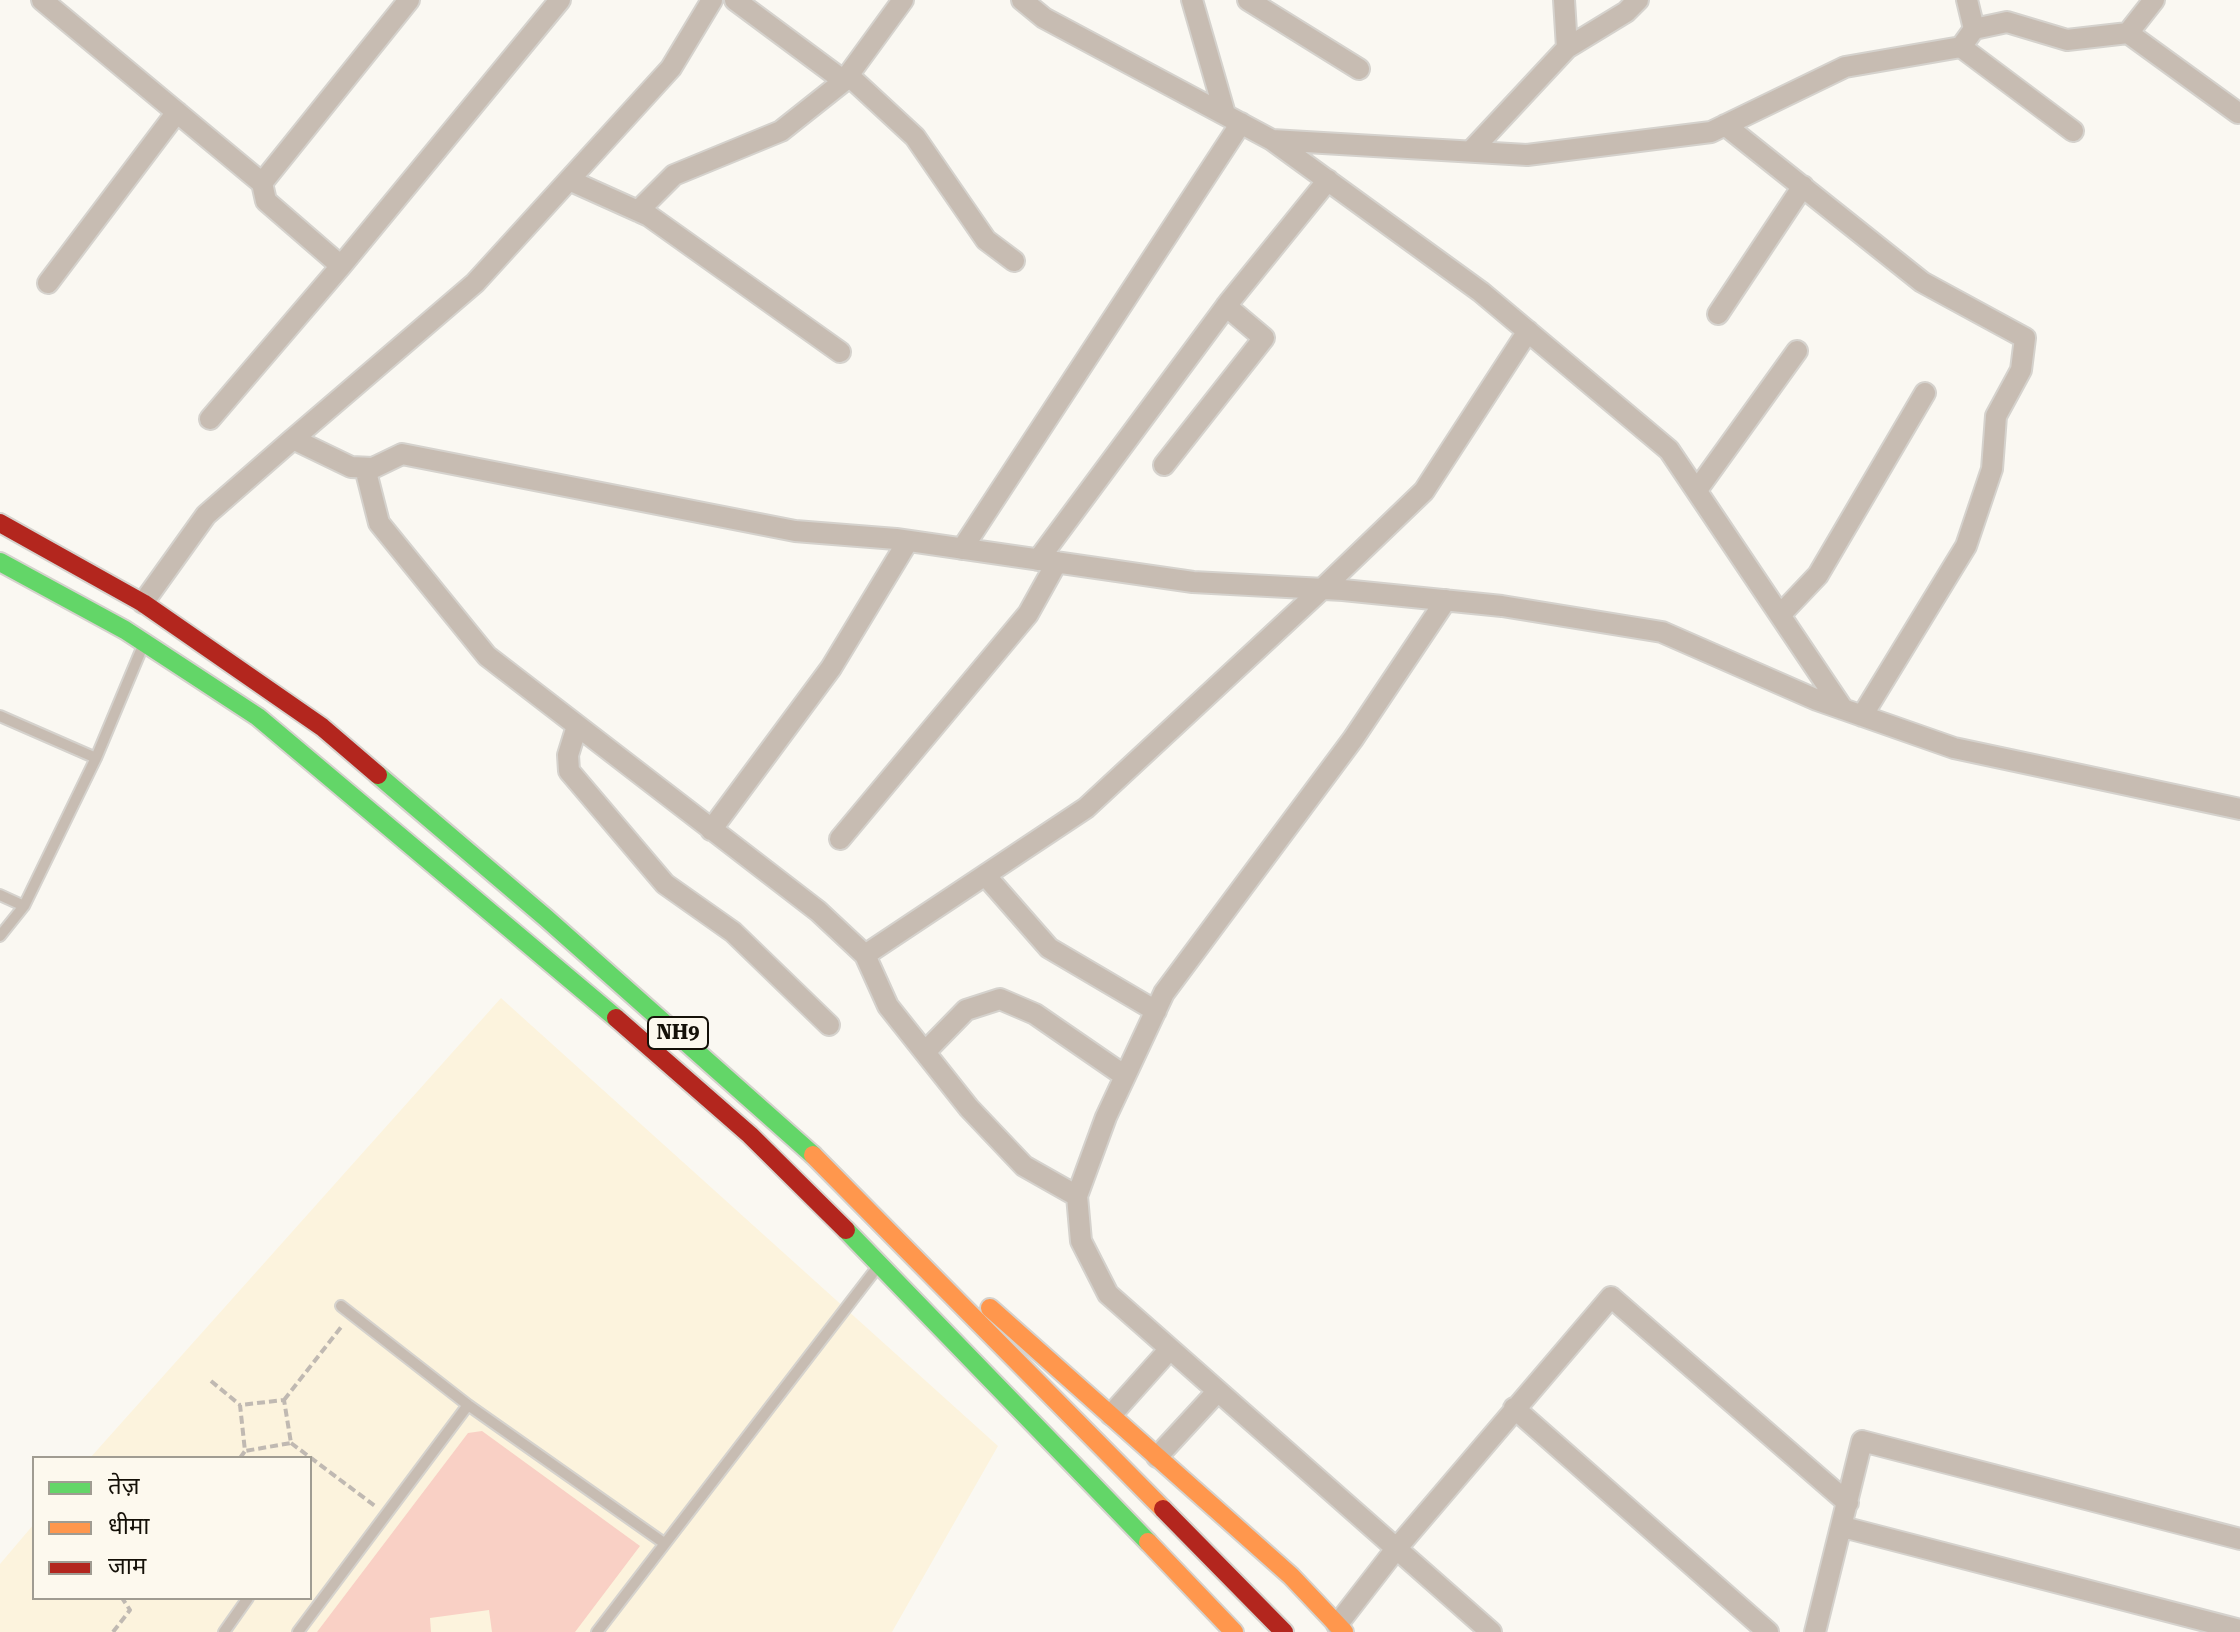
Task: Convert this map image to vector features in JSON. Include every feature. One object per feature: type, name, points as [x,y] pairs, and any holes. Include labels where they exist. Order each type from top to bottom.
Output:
[{"type":"highway","name":"NH9","points":[[0,523],[143,603],[322,727],[546,918],[821,1163],[1284,1632]]},
{"type":"highway","name":"NH9","points":[[2,569],[125,630],[258,717],[528,940],[750,1135],[881,1264],[1234,1632]]},
{"type":"highway","points":[[125,630],[143,603]]},
{"type":"highway","points":[[437,866],[454,841]]},
{"type":"highway","points":[[528,940],[546,918]]},
{"type":"highway","points":[[881,1264],[900,1245],[1004,1318],[1291,1576],[1340,1628]]},
{"type":"street","points":[[42,0],[262,183],[266,201],[341,266]]},
{"type":"street","points":[[262,183],[409,0]]},
{"type":"street","points":[[210,419],[341,266],[560,0]]},
{"type":"street","points":[[143,603],[206,515],[475,283],[671,68],[712,0]]},
{"type":"street","points":[[735,0],[846,78],[915,137],[986,240],[1014,261]]},
{"type":"street","points":[[638,211],[674,175],[781,131],[846,78],[903,0]]},
{"type":"street","points":[[1022,0],[1044,18],[1272,140],[1481,292],[1669,450],[1781,614],[1853,712]]},
{"type":"street","points":[[1192,0],[1233,118]]},
{"type":"street","points":[[1248,0],[1359,69]]},
{"type":"street","points":[[1564,0],[1567,48]]},
{"type":"street","points":[[1471,151],[1567,48],[1626,12],[1638,0]]},
{"type":"street","points":[[1967,0],[1974,29]]},
{"type":"street","points":[[2128,33],[2154,0]]},
{"type":"street","points":[[1272,140],[1527,155],[1711,132],[1845,67],[1961,47],[1974,29],[2007,22],[2067,40],[2128,33],[2238,113]]},
{"type":"street","points":[[1961,47],[2073,131]]},
{"type":"street","points":[[48,283],[177,112]]},
{"type":"street","points":[[962,549],[1233,118]]},
{"type":"street","points":[[1725,125],[1922,282],[2025,338],[2021,370],[1996,416],[1992,469],[1966,546],[1853,712]]},
{"type":"street","points":[[569,180],[638,211],[758,291],[840,352]]},
{"type":"street","points":[[840,839],[1028,614],[1047,561],[1226,306],[1328,180]]},
{"type":"street","points":[[1718,314],[1803,186]]},
{"type":"street","points":[[1164,465],[1264,338],[1226,306]]},
{"type":"street","points":[[865,955],[1086,808],[1322,589],[1424,491],[1528,331]]},
{"type":"street","points":[[1697,490],[1797,351]]},
{"type":"street","points":[[1781,614],[1818,575],[1925,393]]},
{"type":"street","points":[[293,439],[351,467],[373,468],[402,454],[795,531],[908,541],[1193,582],[1446,600],[1662,632],[1853,712],[1954,748],[2240,809]]},
{"type":"street","points":[[365,468],[379,523],[487,656],[818,911],[865,955],[888,1006],[969,1108],[1024,1166],[1077,1196]]},
{"type":"street","points":[[711,830],[831,668],[908,541]]},
{"type":"street","points":[[1446,600],[1353,739],[1164,993],[1125,1076],[1077,1196],[1081,1241],[1108,1294],[1216,1393],[1491,1632]]},
{"type":"street","points":[[577,726],[568,755],[569,771],[665,884],[733,932],[829,1025]]},
{"type":"street","points":[[985,875],[1049,948],[1156,1011]]},
{"type":"street","points":[[925,1052],[966,1010],[1000,999],[1035,1014],[1125,1076]]},
{"type":"street","points":[[1340,1628],[1396,1549],[1611,1297],[1848,1503]]},
{"type":"street","points":[[1111,1415],[1169,1350]]},
{"type":"street","points":[[1157,1457],[1216,1393]]},
{"type":"street","points":[[1514,1408],[1768,1632]]},
{"type":"street","points":[[1815,1632],[1862,1441],[2240,1539]]},
{"type":"street","points":[[1843,1527],[2240,1630]]},
{"type":"lane","points":[[0,936],[24,906],[96,758],[144,643]]},
{"type":"lane","points":[[0,716],[96,758]]},
{"type":"lane","points":[[0,895],[24,906]]},
{"type":"lane","points":[[597,1632],[881,1264]]},
{"type":"lane","points":[[341,1306],[468,1405],[664,1543]]},
{"type":"lane","points":[[298,1632],[315,1601],[386,1514],[468,1405]]},
{"type":"lane","points":[[224,1632],[247,1600]]},
{"type":"path","points":[[240,1405],[284,1400],[351,1314]]},
{"type":"path","points":[[211,1381],[240,1405],[245,1451],[241,1456]]},
{"type":"path","points":[[284,1400],[291,1443],[308,1456]]},
{"type":"path","points":[[245,1451],[291,1443]]},
{"type":"path","points":[[312,1459],[386,1514]]},
{"type":"path","points":[[113,1632],[130,1610],[123,1600]]},
{"type":"shaded area","points":[[501,998],[998,1446],[892,1632],[0,1632],[0,1564],[32,1526],[32,1600],[312,1600],[312,1456],[92,1456]]},
{"type":"shaded area","points":[[482,1431],[640,1546],[575,1632],[492,1632],[489,1610],[430,1618],[431,1632],[317,1632],[468,1433]]},
{"type":"traffic: fast","points":[[0,562],[125,630],[258,717],[616,1018]]},
{"type":"traffic: fast","points":[[378,775],[546,918],[813,1155]]},
{"type":"traffic: fast","points":[[846,1230],[1148,1542]]},
{"type":"traffic: slow","points":[[813,1155],[1163,1509]]},
{"type":"traffic: slow","points":[[990,1308],[1291,1576],[1344,1632]]},
{"type":"traffic: slow","points":[[1148,1542],[1234,1632]]},
{"type":"traffic: jam","points":[[0,523],[143,603],[322,727],[378,775]]},
{"type":"traffic: jam","points":[[616,1018],[750,1135],[846,1230]]},
{"type":"traffic: jam","points":[[1163,1509],[1284,1632]]}]
